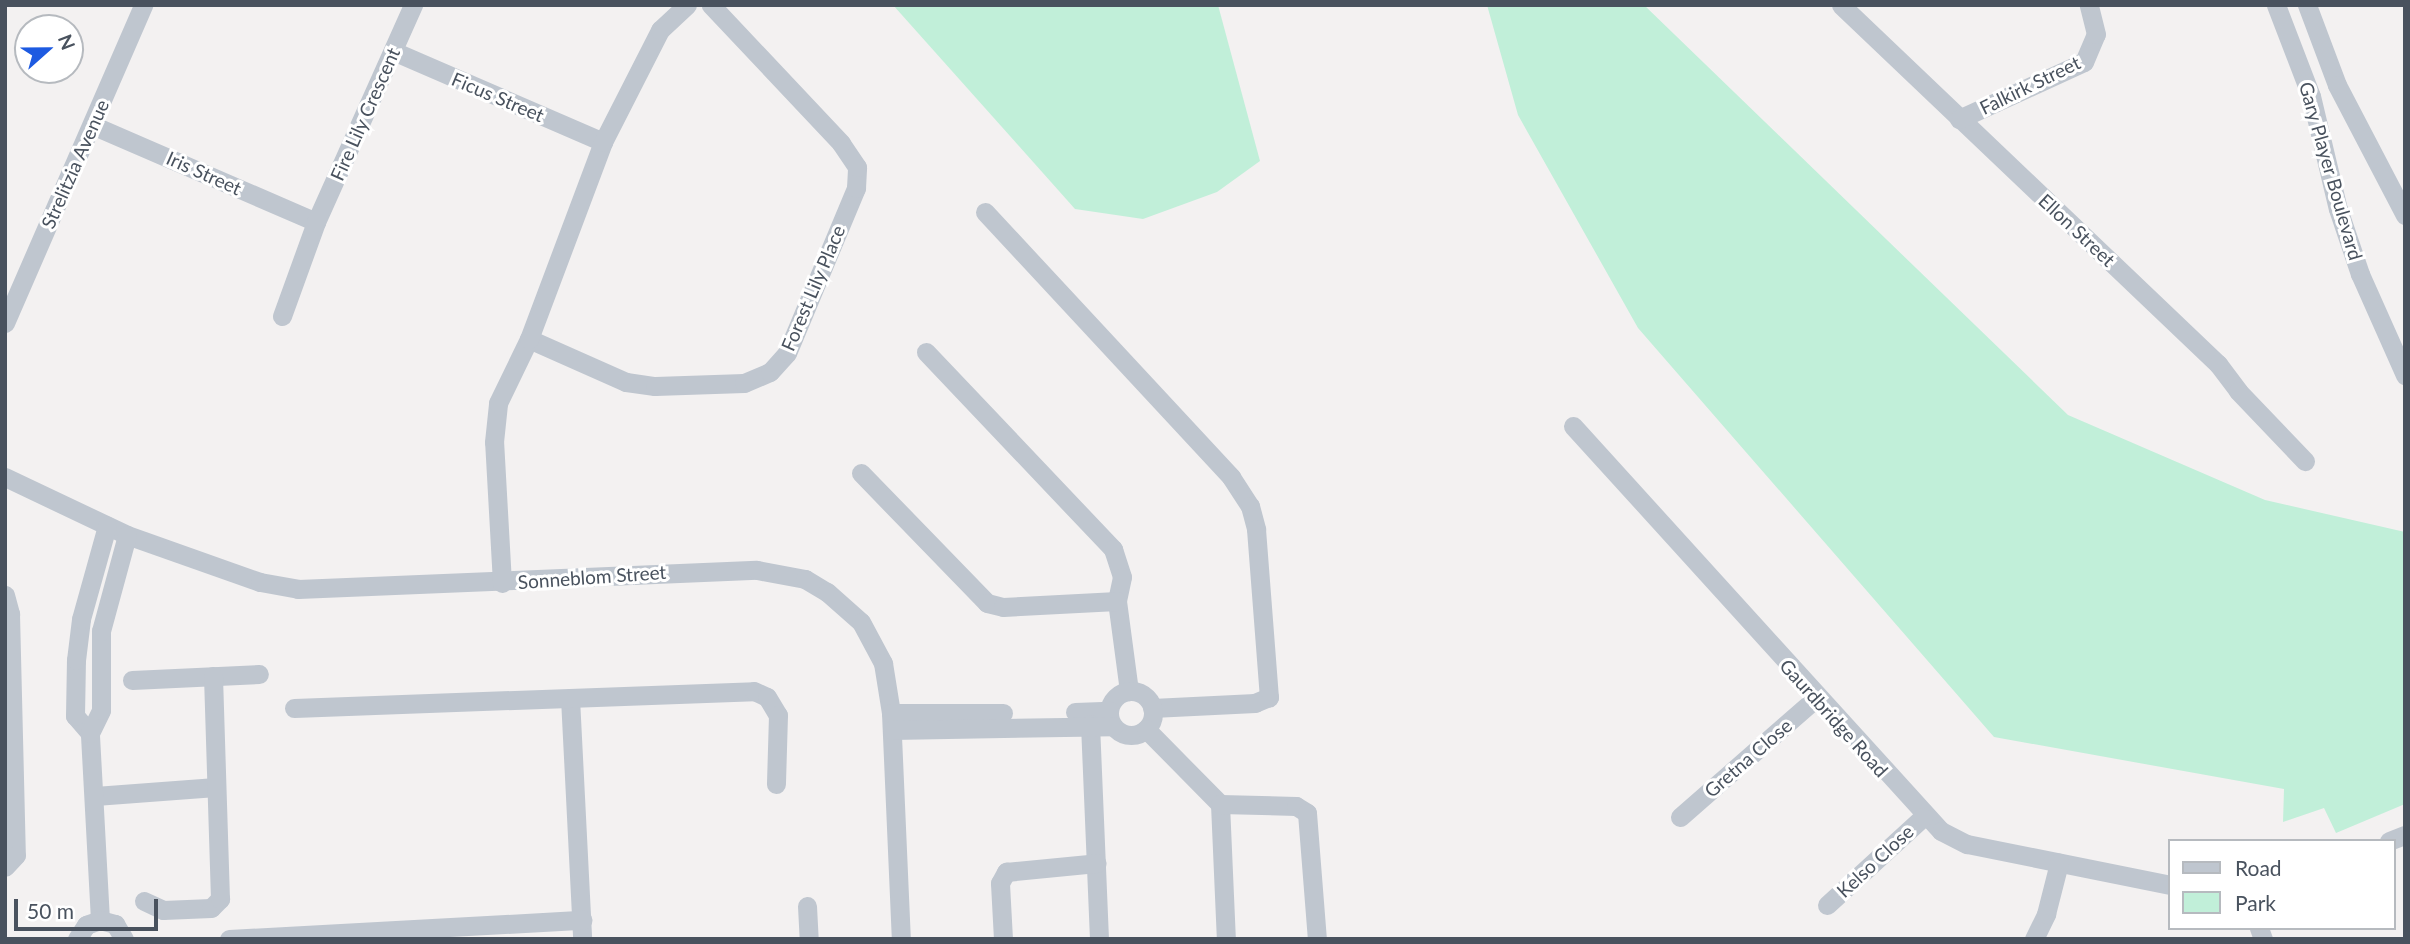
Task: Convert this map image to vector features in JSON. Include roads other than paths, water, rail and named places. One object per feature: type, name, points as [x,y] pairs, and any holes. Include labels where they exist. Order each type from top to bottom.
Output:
[{"type":"street","name":"Strelitzia Avenue","points":[[8,310],[144,5]]},
{"type":"street","name":"Fire Lily Crescent","points":[[282,316],[316,222],[413,5]]},
{"type":"street","points":[[502,583],[496,424],[498,403],[529,339],[603,142],[660,30],[687,5]]},
{"type":"street","name":"Forest Lily Place","points":[[529,339],[626,382],[655,386],[744,383],[771,372],[787,353],[856,188],[857,167],[832,133],[711,5]]},
{"type":"street","name":"Ellon Street","points":[[1841,5],[2218,364],[2238,391],[2305,461]]},
{"type":"street","name":"Falkirk Street","points":[[1959,119],[2084,62],[2096,34],[2089,5]]},
{"type":"street","name":"Gary Player Boulevard","points":[[2276,5],[2311,96],[2338,209],[2360,274],[2405,375]]},
{"type":"street","name":"Gary Player Boulevard","points":[[2307,5],[2337,85],[2405,215]]},
{"type":"street","name":"Ficus Street","points":[[393,51],[603,142]]},
{"type":"street","name":"Iris Street","points":[[92,125],[316,222]]},
{"type":"street","points":[[985,212],[1231,477],[1250,506],[1256,528],[1269,697],[1255,703],[1152,708]]},
{"type":"street","points":[[926,352],[1108,541],[1122,577],[1116,601],[1129,691]]},
{"type":"street","name":"Gaurdbridge Road","points":[[1573,426],[1923,817],[1967,844],[2168,885]]},
{"type":"street","points":[[861,473],[987,603],[1003,607],[1116,601]]},
{"type":"street","name":"Sonneblom Street","points":[[5,477],[127,535],[260,582],[298,589],[502,583],[757,570],[805,579],[846,606],[873,640],[883,663],[892,721],[901,939]]},
{"type":"street","points":[[90,733],[75,716],[77,650],[107,526]]},
{"type":"street","points":[[100,920],[90,733],[100,710],[103,621],[127,535]]},
{"type":"street","points":[[5,596],[9,754],[16,855],[5,867]]},
{"type":"street","points":[[77,650],[100,652]]},
{"type":"street","points":[[132,680],[259,674]]},
{"type":"street","points":[[144,901],[163,910],[211,908],[218,903],[214,676]]},
{"type":"street","points":[[294,708],[754,691],[767,697],[778,715],[776,784]]},
{"type":"street","points":[[1111,718],[1116,698],[1129,691],[1144,695],[1152,708],[1146,729]]},
{"type":"street","points":[[229,939],[582,929],[570,698]]},
{"type":"street","name":"Gretna Close","points":[[1680,817],[1816,698]]},
{"type":"street","points":[[892,721],[1111,718],[1125,734],[1146,729]]},
{"type":"street","points":[[970,720],[1090,724],[1111,718]]},
{"type":"street","points":[[1090,724],[1098,939]]},
{"type":"street","points":[[1146,729],[1220,804],[1226,939]]},
{"type":"street","points":[[95,796],[216,787]]},
{"type":"street","points":[[1220,804],[1296,806],[1307,813],[1317,939]]},
{"type":"street","name":"Kelso Close","points":[[1827,905],[1923,817]]},
{"type":"street","points":[[1003,939],[1000,883],[1010,869],[1097,863]]},
{"type":"street","points":[[2034,939],[2046,914],[2059,863]]},
{"type":"street","points":[[807,906],[808,939]]},
{"type":"street","points":[[77,939],[86,925],[100,920],[115,924],[124,939]]}]
